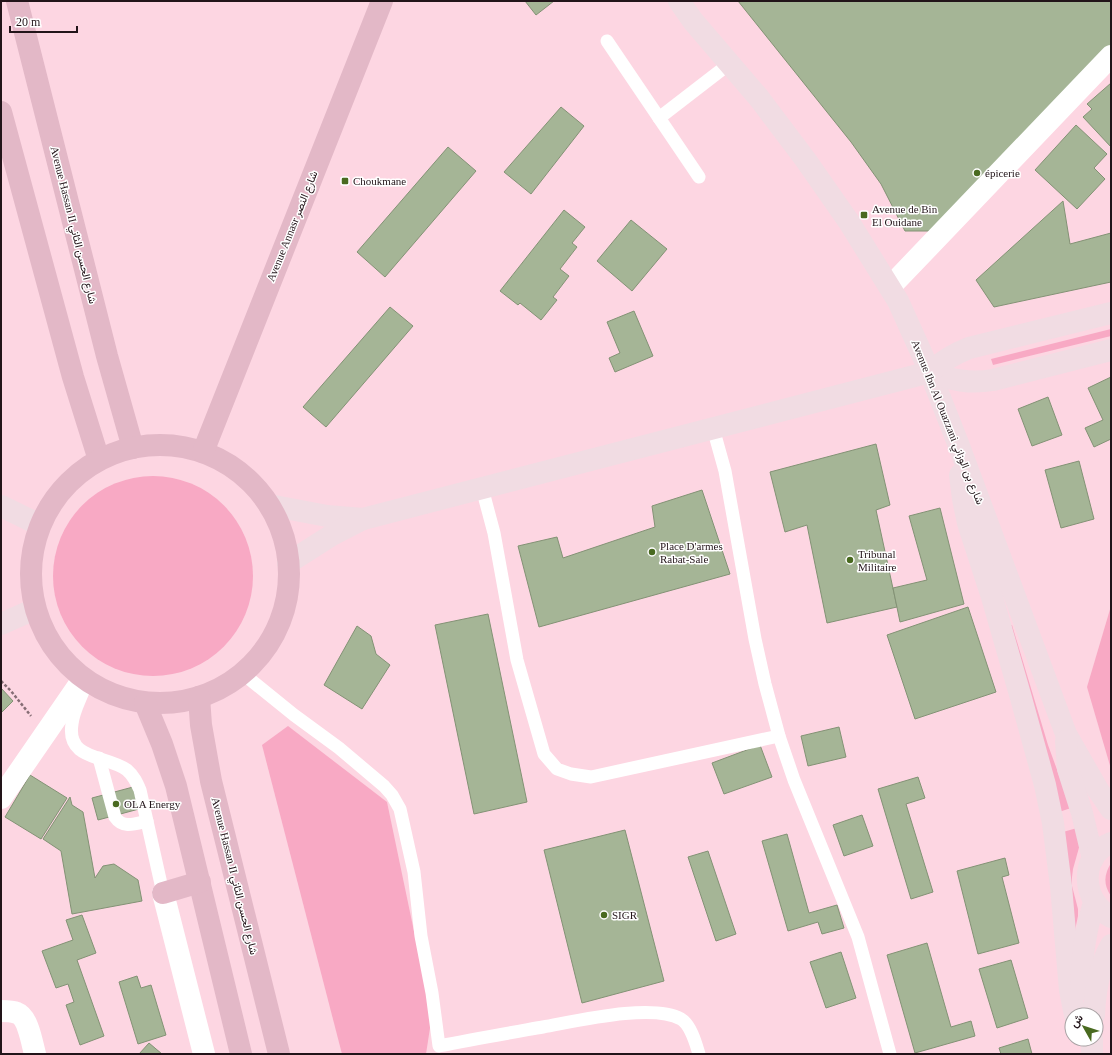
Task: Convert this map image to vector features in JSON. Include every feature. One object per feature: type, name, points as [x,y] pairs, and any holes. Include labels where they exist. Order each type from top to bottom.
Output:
[{"type":"main road","name":"Avenue Hassan II شارع الحسن الثاني","points":[[17,1],[105,348],[133,448]]},
{"type":"main road","name":"Avenue Annasr شارع النصر","points":[[203,452],[382,1]]},
{"type":"main road","points":[[1,112],[73,377],[99,460]]},
{"type":"main road","points":[[156,445],[180,446],[203,452],[229,464],[252,482],[269,505],[282,533],[288,563],[287,593],[280,621],[265,648],[242,673],[216,690],[199,697],[163,703],[145,703],[123,698],[102,690],[85,680],[62,659],[46,636],[35,609],[31,581],[32,553],[40,526],[54,499],[74,477],[99,460],[133,448],[156,445]]},
{"type":"main road","name":"Avenue Hassan II شارع الحسن الثاني","points":[[199,697],[203,739],[211,781],[279,1054]]},
{"type":"main road","points":[[145,703],[162,744],[176,786],[241,1054]]},
{"type":"main road","points":[[163,893],[200,882]]},
{"type":"street","name":"Avenue Ibn Al Ouazzani شارع بن الوزاني","points":[[666,1],[693,21]]},
{"type":"street","name":"Avenue Ibn Al Ouazzani شارع بن الوزاني","points":[[679,1],[693,21],[759,98],[805,159],[849,222],[890,287],[930,372],[1066,734],[1098,790],[1111,809]]},
{"type":"street","points":[[890,287],[1111,56]]},
{"type":"street","points":[[288,563],[332,535],[363,519],[930,372],[955,354],[969,348],[1111,313]]},
{"type":"street","points":[[930,372],[954,380],[980,382],[1111,350]]},
{"type":"street","points":[[959,446],[960,474],[968,523],[1019,691],[1053,823],[1073,1007]]},
{"type":"street","points":[[269,505],[320,515],[363,519]]},
{"type":"street","points":[[1,506],[40,526]]},
{"type":"street","points":[[1,624],[35,609]]},
{"type":"street","points":[[1,798],[85,680]]},
{"type":"street","name":"Avenue Ibn Al Ouazzani شارع بن الوزاني","points":[[1066,734],[1068,769],[1082,813],[1093,859]]},
{"type":"street","points":[[1111,843],[1099,850],[1093,859],[1088,876],[1090,893],[1094,902],[1101,910],[1111,917]]},
{"type":"street","points":[[163,893],[204,1054]]},
{"type":"street","points":[[1083,1007],[1082,964],[1088,922],[1094,902]]},
{"type":"street","points":[[1095,1007],[1098,976],[1111,945]]},
{"type":"street","points":[[1,1011],[16,1012],[21,1015],[28,1027],[35,1054]]},
{"type":"lane","points":[[607,41],[699,177]]},
{"type":"lane","points":[[659,118],[729,64]]},
{"type":"lane","points":[[713,428],[725,471],[755,639],[779,736],[794,780],[858,936],[890,1054]]},
{"type":"lane","points":[[482,488],[494,533],[517,660],[544,754],[557,769],[571,774],[591,776],[779,736]]},
{"type":"lane","points":[[242,673],[294,715],[339,748],[384,786],[392,795],[400,810],[414,872],[421,936],[432,993],[438,1050],[609,1015],[645,1013],[667,1014],[682,1020],[689,1029],[699,1054]]},
{"type":"lane","points":[[85,680],[72,723],[71,732],[78,748],[85,754],[120,766],[133,776],[140,790],[163,893]]},
{"type":"lane","points":[[98,758],[117,820],[128,825],[147,822]]},
{"type":"shaded area","points":[[1111,329],[1111,336],[993,365],[991,359]]},
{"type":"shaded area","points":[[153,476],[172,478],[200,488],[216,499],[230,513],[241,529],[245,538],[251,557],[253,576],[251,595],[241,623],[230,639],[216,653],[200,664],[191,668],[172,674],[153,676],[134,674],[106,664],[90,653],[76,639],[65,623],[61,614],[55,595],[53,576],[55,557],[65,529],[76,513],[90,499],[106,488],[115,484],[134,478]]},
{"type":"shaded area","points":[[1111,606],[1111,769],[1087,687]]},
{"type":"shaded area","points":[[1012,625],[1048,745],[1071,808],[1059,812],[1009,626]]},
{"type":"shaded area","points":[[288,726],[387,802],[430,1008],[430,1028],[426,1054],[342,1054],[262,745]]},
{"type":"shaded area","points":[[1077,828],[1080,844],[1072,877],[1072,886],[1078,909],[1075,930],[1063,832]]},
{"type":"shaded area","points":[[1111,863],[1111,896],[1108,892],[1105,880]]},
{"type":"building","points":[[525,1],[554,1],[536,15]]},
{"type":"building","points":[[738,1],[1111,1],[1111,51],[931,231],[905,231],[881,184],[851,142]]},
{"type":"building","points":[[1111,83],[1111,147],[1083,117],[1092,109],[1087,104]]},
{"type":"building","points":[[561,107],[584,126],[531,194],[504,172]]},
{"type":"building","points":[[1076,125],[1107,154],[1094,168],[1105,179],[1077,209],[1035,170]]},
{"type":"building","points":[[448,147],[476,171],[385,277],[357,252]]},
{"type":"building","points":[[1063,201],[1070,244],[1111,233],[1111,282],[994,307],[976,280]]},
{"type":"building","points":[[564,210],[585,227],[572,243],[577,247],[560,269],[569,276],[553,297],[557,300],[541,320],[520,303],[518,305],[500,291]]},
{"type":"building","points":[[631,220],[667,249],[632,291],[597,261]]},
{"type":"building","points":[[390,307],[413,326],[326,427],[303,407]]},
{"type":"building","points":[[634,311],[653,356],[615,372],[609,358],[620,353],[607,322]]},
{"type":"building","points":[[1111,377],[1111,439],[1094,447],[1085,428],[1103,420],[1088,388]]},
{"type":"building","points":[[1048,397],[1062,435],[1032,446],[1018,409]]},
{"type":"building","name":"Tribunal Militaire","points":[[876,444],[890,505],[876,510],[897,607],[827,623],[807,525],[785,532],[770,472]]},
{"type":"building","points":[[1079,461],[1094,519],[1061,528],[1045,470]]},
{"type":"building","name":"Place D'armes Rabat-Sale","points":[[702,490],[730,574],[539,627],[518,546],[557,537],[563,558],[655,527],[652,506]]},
{"type":"building","name":"Tribunal Militaire","points":[[940,508],[964,604],[900,622],[893,588],[927,580],[909,516]]},
{"type":"building","points":[[968,607],[996,692],[915,719],[887,635]]},
{"type":"building","points":[[488,614],[527,802],[474,814],[435,625]]},
{"type":"building","points":[[357,626],[371,636],[376,654],[390,665],[362,709],[324,685]]},
{"type":"building","points":[[1,688],[13,701],[1,713]]},
{"type":"building","points":[[839,727],[846,757],[808,766],[801,736]]},
{"type":"building","points":[[760,745],[772,777],[724,794],[712,763]]},
{"type":"building","points":[[30,775],[67,798],[41,839],[5,817]]},
{"type":"building","points":[[918,777],[925,798],[906,804],[933,892],[911,899],[878,789]]},
{"type":"building","name":"OLA Energy","points":[[133,787],[139,809],[98,820],[92,798]]},
{"type":"building","points":[[70,797],[72,805],[83,812],[95,878],[103,866],[114,864],[138,880],[142,901],[72,914],[61,851],[43,839]]},
{"type":"building","points":[[862,815],[873,846],[844,856],[833,825]]},
{"type":"building","name":"SIGR","points":[[625,830],[664,981],[582,1003],[544,850]]},
{"type":"building","points":[[787,834],[809,913],[837,905],[844,928],[822,934],[818,922],[788,931],[762,841]]},
{"type":"building","points":[[708,851],[736,934],[716,941],[688,857]]},
{"type":"building","points":[[1005,858],[1009,875],[1002,877],[1019,943],[978,954],[957,871]]},
{"type":"building","points":[[82,915],[96,953],[77,960],[104,1036],[80,1045],[66,1005],[74,1002],[68,984],[56,988],[42,951],[73,940],[66,920]]},
{"type":"building","points":[[927,943],[951,1027],[971,1021],[975,1036],[915,1053],[887,955]]},
{"type":"building","points":[[841,952],[856,998],[826,1008],[810,962]]},
{"type":"building","points":[[1011,960],[1028,1018],[997,1028],[979,969]]},
{"type":"building","points":[[137,976],[141,988],[151,985],[166,1035],[138,1044],[119,982]]},
{"type":"building","points":[[1028,1039],[1032,1054],[1001,1054],[999,1048]]},
{"type":"building","points":[[149,1043],[162,1054],[139,1054]]},
{"type":"place","name":"épicerie","points":[[977,173]]},
{"type":"place","name":"Choukmane","points":[[345,181]]},
{"type":"place","name":"Avenue de Bin El Ouidane","points":[[864,215]]},
{"type":"place","name":"Place D'armes Rabat-Sale","points":[[652,552]]},
{"type":"place","name":"Tribunal Militaire","points":[[850,560]]},
{"type":"place","name":"OLA Energy","points":[[116,804]]},
{"type":"place","name":"SIGR","points":[[604,915]]}]
